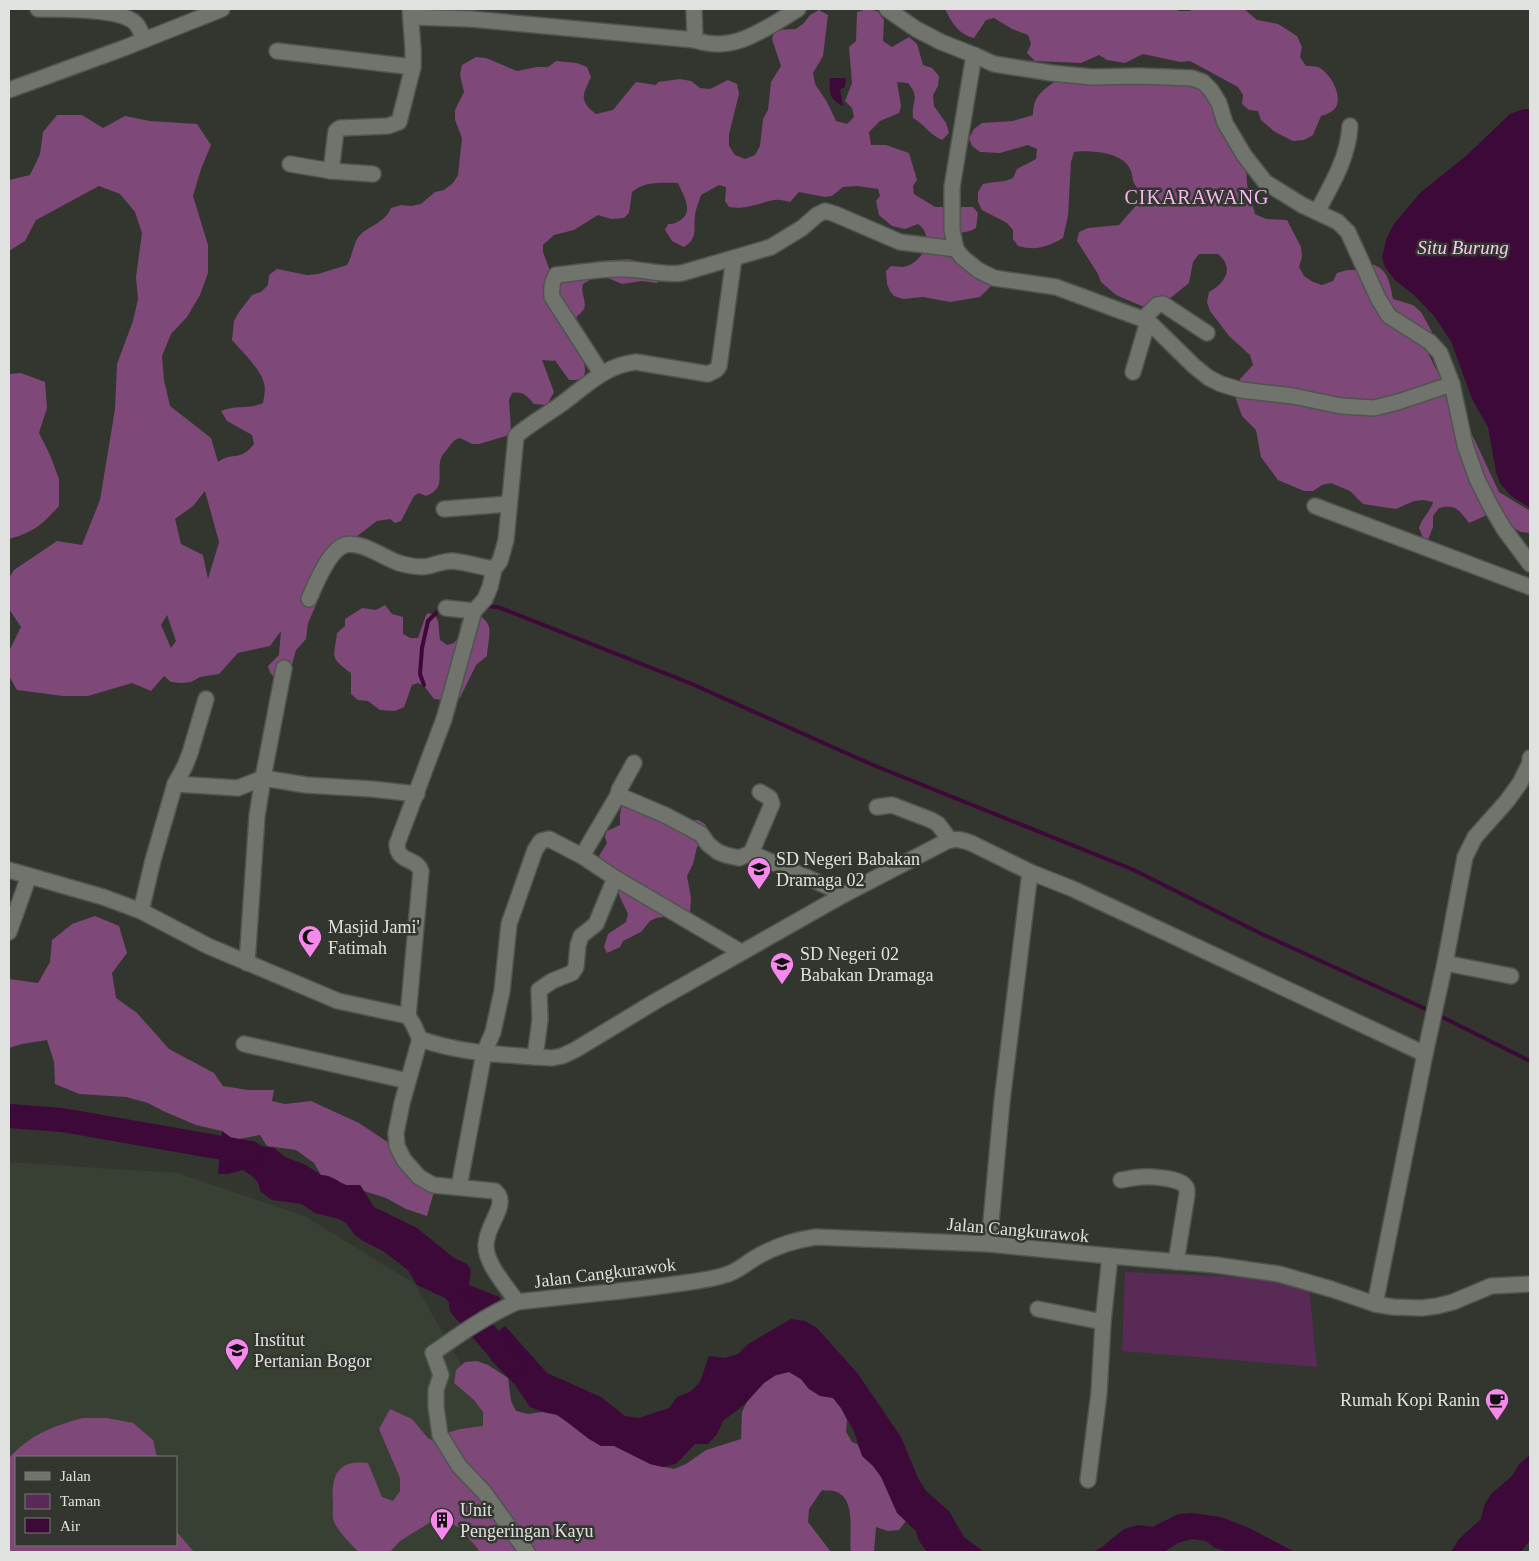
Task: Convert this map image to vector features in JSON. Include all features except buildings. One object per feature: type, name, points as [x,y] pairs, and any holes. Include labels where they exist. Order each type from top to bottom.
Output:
[{"type":"street","points":[[38,9],[106,12],[120,15],[130,18],[137,24],[144,39]]},
{"type":"street","points":[[9,90],[124,48],[222,9]]},
{"type":"street","points":[[694,9],[695,40]]},
{"type":"street","points":[[331,171],[336,131],[340,128],[388,126],[399,122],[413,67],[414,50],[410,13],[494,15],[695,40],[713,45],[727,44],[744,39],[766,29],[798,9]]},
{"type":"street","points":[[886,9],[916,29],[941,42],[994,64],[1051,74],[1092,77],[1192,78],[1202,82],[1211,90],[1219,103],[1226,123],[1244,155],[1265,182],[1302,205],[1338,222],[1348,232],[1383,308],[1389,316],[1430,342],[1440,353],[1452,384],[1465,445],[1477,478],[1504,529],[1530,564]]},
{"type":"street","points":[[277,51],[413,67]]},
{"type":"street","points":[[974,55],[952,187],[952,230],[956,249],[962,257],[978,270],[994,278],[1056,287],[1146,320],[1209,378],[1241,390],[1293,396],[1341,406],[1374,408],[1452,384]]},
{"type":"street","points":[[1317,212],[1344,160],[1350,126]]},
{"type":"street","points":[[290,164],[331,171],[373,174]]},
{"type":"street","points":[[601,373],[552,297],[551,290],[556,275],[622,269],[670,275],[682,273],[771,247],[802,228],[817,215],[826,212],[835,214],[900,242],[956,249]]},
{"type":"street","points":[[408,1016],[421,871],[416,864],[400,854],[397,844],[444,719],[478,606],[490,587],[494,569],[500,561],[506,540],[516,436],[601,373],[625,363],[636,362],[708,374],[716,370],[719,366],[734,258]]},
{"type":"street","points":[[1133,372],[1146,320],[1156,305],[1163,304],[1207,333]]},
{"type":"street","points":[[444,509],[509,504]]},
{"type":"street","points":[[1315,506],[1530,587]]},
{"type":"street","points":[[309,599],[320,574],[335,552],[346,544],[363,547],[391,560],[410,566],[420,567],[451,561],[494,569]]},
{"type":"street","points":[[446,608],[478,606]]},
{"type":"street","points":[[247,963],[257,816],[284,668]]},
{"type":"street","points":[[141,912],[153,860],[175,784],[190,753],[206,699]]},
{"type":"street","points":[[1375,1304],[1445,963],[1464,857],[1475,837],[1507,801],[1520,783],[1530,763],[1530,758]]},
{"type":"street","points":[[582,856],[618,795],[634,763]]},
{"type":"street","points":[[175,784],[238,788],[263,778],[306,785],[417,794]]},
{"type":"street","points":[[618,795],[665,815],[701,834],[708,844],[718,852],[739,858],[751,853],[772,804],[770,798],[760,792]]},
{"type":"street","points":[[877,807],[892,805],[931,820],[938,824],[950,840]]},
{"type":"street","points":[[460,1187],[484,1053],[493,1032],[502,991],[509,924],[535,850],[541,841],[549,839],[582,856],[615,878],[741,952]]},
{"type":"street","points":[[420,1039],[434,1044],[484,1053],[552,1058],[562,1056],[845,894],[950,840],[962,840],[1030,872],[1073,889],[1425,1054]]},
{"type":"street","points":[[751,853],[845,894]]},
{"type":"street","points":[[9,870],[103,897],[141,912],[208,946],[338,1001],[408,1016],[414,1024],[420,1039],[396,1133],[397,1146],[404,1160],[419,1178],[433,1185],[495,1191],[499,1196],[501,1203],[487,1233],[485,1247],[511,1305],[462,1332],[433,1352],[441,1375],[436,1390],[436,1407],[440,1435],[460,1466],[484,1492],[527,1552]]},
{"type":"street","points":[[988,1244],[1002,1101],[1030,872]]},
{"type":"street","points":[[9,932],[29,876]]},
{"type":"street","points":[[536,1057],[540,1020],[539,990],[552,981],[572,973],[576,967],[578,945],[582,936],[596,924],[615,878]]},
{"type":"street","points":[[1445,963],[1510,976]]},
{"type":"street","points":[[244,1044],[408,1080]]},
{"type":"street","points":[[1121,1180],[1143,1176],[1184,1184],[1187,1194],[1176,1262]]},
{"type":"street","name":"Jalan Cangkurawok","points":[[511,1305],[700,1281],[739,1270],[755,1258],[800,1239],[829,1237],[988,1244],[1216,1265],[1279,1274],[1375,1304],[1409,1308],[1437,1306],[1453,1302],[1491,1286],[1530,1284]]},
{"type":"street","points":[[1088,1480],[1110,1256]]},
{"type":"street","points":[[1038,1309],[1103,1322]]},
{"type":"shaded area","points":[[867,9],[877,11],[884,20],[883,41],[892,47],[909,37],[917,44],[923,65],[932,68],[939,76],[938,86],[933,95],[934,106],[946,123],[949,133],[942,140],[913,118],[915,96],[912,88],[908,83],[897,82],[901,106],[899,113],[880,121],[869,132],[871,145],[886,145],[909,153],[917,180],[913,186],[914,194],[935,207],[973,207],[978,213],[976,228],[956,234],[962,257],[981,262],[987,267],[989,272],[991,286],[980,297],[950,302],[923,297],[903,299],[894,296],[887,284],[886,271],[891,266],[905,267],[918,259],[925,247],[926,235],[918,224],[905,229],[892,226],[879,215],[876,201],[880,196],[878,189],[857,186],[843,187],[832,196],[825,197],[799,192],[790,202],[776,200],[735,208],[729,207],[725,201],[726,187],[719,185],[701,195],[695,212],[694,236],[684,247],[672,241],[665,230],[668,224],[673,224],[686,214],[686,201],[678,183],[654,183],[637,188],[632,192],[629,213],[624,218],[611,219],[598,215],[574,230],[554,235],[543,245],[543,252],[550,271],[577,273],[597,261],[628,259],[644,263],[659,271],[662,279],[657,283],[642,281],[622,284],[608,278],[595,277],[583,284],[585,305],[582,312],[577,316],[575,323],[581,337],[576,351],[583,360],[585,367],[583,378],[569,380],[554,359],[554,361],[542,360],[554,392],[547,405],[534,404],[524,395],[512,393],[509,400],[511,430],[506,436],[479,444],[472,444],[460,438],[454,441],[441,458],[440,480],[437,489],[426,496],[419,493],[414,496],[401,521],[395,523],[390,519],[377,521],[331,556],[320,574],[320,596],[308,623],[306,639],[296,650],[288,679],[272,676],[268,666],[279,655],[281,631],[270,646],[238,653],[219,674],[181,683],[171,682],[164,676],[151,691],[132,683],[88,696],[63,696],[17,690],[9,676],[9,656],[10,649],[21,627],[9,609],[9,578],[14,570],[57,541],[82,545],[100,500],[115,409],[117,364],[133,321],[138,299],[136,277],[142,233],[135,212],[120,194],[99,186],[36,220],[25,241],[9,251],[9,180],[30,175],[40,154],[43,132],[57,115],[82,115],[103,128],[125,116],[150,121],[197,124],[211,145],[193,196],[208,245],[208,273],[200,295],[187,317],[171,334],[162,356],[164,380],[170,406],[211,438],[218,462],[228,457],[245,453],[254,444],[252,435],[227,421],[221,411],[263,403],[265,390],[265,385],[259,372],[232,340],[234,321],[239,312],[252,295],[261,292],[268,285],[269,275],[277,269],[307,275],[318,274],[347,265],[354,245],[360,235],[384,218],[391,208],[401,205],[421,204],[435,192],[444,190],[453,183],[458,175],[462,138],[455,120],[455,110],[464,92],[460,75],[462,65],[476,57],[486,58],[517,71],[548,67],[556,61],[577,63],[587,67],[591,77],[584,93],[584,101],[596,114],[613,110],[636,82],[656,85],[658,82],[680,79],[691,81],[700,88],[710,89],[728,80],[737,84],[739,94],[729,134],[729,146],[735,155],[745,159],[755,155],[760,146],[763,119],[768,110],[771,82],[781,66],[772,39],[775,30],[796,29],[810,15],[819,10],[828,15],[823,56],[813,73],[815,84],[827,102],[836,121],[847,124],[854,117],[852,108],[845,101],[852,83],[849,47],[856,41],[857,12]],"holes":[[[205,491],[219,542],[208,579],[203,555],[181,544],[175,519],[193,506]],[[167,615],[176,641],[171,648],[161,625]]]},
{"type":"shaded area","points":[[945,9],[1176,9],[1179,11],[1190,11],[1192,9],[1244,9],[1257,20],[1278,24],[1297,36],[1302,47],[1300,57],[1306,66],[1318,67],[1334,83],[1338,100],[1337,105],[1332,111],[1321,116],[1313,135],[1304,140],[1293,141],[1275,132],[1261,120],[1258,111],[1249,110],[1242,104],[1243,95],[1238,87],[1190,61],[1180,62],[1143,54],[1125,63],[1107,60],[1099,55],[1081,63],[1035,61],[1027,53],[1031,44],[1028,35],[1012,29],[994,18],[986,20],[974,38],[964,34],[956,27]]},
{"type":"shaded area","points":[[1060,78],[1197,85],[1206,91],[1246,162],[1247,184],[1255,214],[1266,219],[1287,220],[1301,247],[1302,257],[1299,267],[1304,276],[1322,285],[1333,281],[1337,273],[1357,270],[1364,263],[1372,264],[1386,274],[1393,299],[1413,305],[1421,312],[1432,332],[1428,353],[1436,369],[1455,378],[1469,428],[1499,492],[1530,511],[1530,533],[1521,532],[1487,515],[1469,523],[1457,509],[1445,507],[1439,508],[1433,516],[1433,527],[1426,545],[1419,528],[1433,502],[1424,500],[1414,501],[1396,509],[1363,504],[1350,491],[1331,483],[1322,485],[1313,491],[1304,491],[1278,480],[1261,457],[1256,430],[1242,416],[1236,399],[1240,379],[1253,365],[1250,355],[1229,336],[1210,311],[1207,302],[1209,292],[1220,284],[1226,275],[1227,270],[1223,259],[1218,254],[1199,254],[1193,262],[1189,283],[1158,308],[1148,321],[1144,307],[1116,295],[1101,282],[1077,241],[1079,232],[1088,228],[1119,225],[1140,201],[1141,191],[1134,182],[1131,170],[1119,158],[1104,153],[1074,152],[1071,162],[1068,216],[1063,238],[1041,247],[1018,246],[1013,239],[1013,230],[1007,223],[982,210],[978,202],[978,192],[983,184],[1006,181],[1013,178],[1017,169],[1036,159],[1037,149],[1028,145],[1000,153],[980,152],[972,146],[969,138],[974,129],[982,123],[1013,121],[1033,115],[1035,102],[1038,97]]},
{"type":"shaded area","points":[[21,373],[45,382],[47,408],[39,433],[59,479],[59,506],[37,527],[25,534],[9,539],[9,374]]},
{"type":"shaded area","points":[[385,605],[392,614],[403,617],[403,634],[410,638],[418,638],[428,613],[435,615],[438,621],[440,640],[447,645],[454,643],[459,637],[461,622],[467,615],[475,614],[485,620],[489,627],[487,656],[476,665],[460,698],[454,701],[434,699],[424,686],[418,683],[412,685],[404,707],[395,711],[380,710],[368,701],[358,700],[351,694],[351,673],[339,664],[334,652],[337,633],[345,626],[345,619],[362,608],[376,610]]},
{"type":"shaded area","points":[[627,800],[684,820],[698,820],[705,824],[709,831],[709,838],[697,847],[693,864],[687,876],[691,898],[690,913],[656,918],[650,921],[641,932],[623,941],[620,947],[607,953],[604,947],[608,934],[626,922],[628,914],[612,873],[599,856],[607,843],[605,837],[607,831],[620,825],[621,808]]},
{"type":"shaded area","points":[[95,916],[119,926],[127,953],[112,973],[116,998],[137,1013],[169,1049],[214,1073],[223,1086],[248,1090],[274,1090],[272,1101],[285,1104],[311,1101],[359,1123],[407,1155],[434,1192],[427,1216],[406,1209],[386,1198],[364,1191],[360,1185],[346,1185],[328,1176],[321,1175],[314,1163],[296,1150],[267,1146],[260,1135],[234,1140],[222,1131],[196,1125],[148,1103],[126,1097],[79,1094],[55,1084],[54,1062],[47,1040],[9,1048],[9,979],[38,983],[50,962],[52,940],[72,924]]},
{"type":"shaded area","name":"Institut Pertanian Bogor","points":[[9,1162],[178,1173],[305,1216],[415,1284],[568,1552],[9,1552]]},
{"type":"shaded area","points":[[477,1361],[488,1365],[508,1378],[511,1401],[516,1411],[528,1414],[555,1410],[589,1439],[625,1442],[650,1464],[674,1469],[686,1464],[706,1450],[741,1439],[742,1412],[757,1380],[789,1372],[801,1379],[809,1389],[833,1398],[847,1420],[846,1432],[852,1442],[857,1444],[873,1466],[883,1468],[909,1517],[899,1530],[888,1531],[876,1527],[874,1552],[851,1552],[850,1517],[846,1501],[834,1491],[822,1490],[809,1509],[808,1522],[831,1552],[479,1552],[460,1528],[448,1522],[434,1520],[400,1541],[390,1552],[359,1552],[342,1534],[333,1520],[333,1485],[338,1471],[349,1464],[358,1462],[368,1463],[382,1497],[393,1501],[400,1491],[400,1478],[379,1429],[390,1409],[412,1419],[428,1438],[437,1443],[440,1435],[460,1429],[483,1426],[483,1412],[474,1400],[454,1383],[456,1370],[465,1362]]},
{"type":"shaded area","points":[[83,1418],[107,1418],[133,1423],[153,1440],[157,1456],[15,1456],[15,1546],[178,1546],[178,1533],[194,1552],[9,1552],[9,1458],[33,1437],[61,1424]]},
{"type":"green space","points":[[1125,1272],[1263,1278],[1309,1287],[1317,1367],[1122,1351]]},
{"type":"water","points":[[830,78],[846,78],[845,87],[840,89],[843,106],[832,98]]},
{"type":"water","name":"Situ Burung","points":[[1530,109],[1530,508],[1510,495],[1500,483],[1496,472],[1488,427],[1472,399],[1451,341],[1434,316],[1415,296],[1395,280],[1385,267],[1382,257],[1387,237],[1394,224],[1421,192],[1466,156],[1510,114]]},
{"type":"water","points":[[222,1131],[240,1142],[274,1148],[285,1157],[304,1164],[321,1175],[328,1176],[346,1185],[360,1185],[374,1207],[417,1228],[454,1258],[467,1264],[471,1270],[469,1285],[499,1297],[503,1306],[469,1324],[445,1298],[417,1285],[408,1270],[383,1251],[355,1235],[346,1223],[339,1219],[315,1213],[302,1204],[272,1200],[260,1191],[254,1178],[243,1170],[228,1174],[218,1174]]},
{"type":"water","points":[[791,1319],[805,1321],[817,1328],[858,1374],[901,1437],[918,1478],[926,1491],[949,1511],[964,1537],[984,1552],[927,1552],[919,1541],[916,1531],[897,1513],[881,1477],[862,1456],[854,1431],[841,1408],[833,1398],[820,1396],[809,1389],[801,1379],[789,1372],[776,1375],[764,1383],[745,1404],[723,1421],[717,1434],[708,1444],[695,1444],[676,1464],[663,1467],[650,1464],[614,1446],[601,1446],[557,1415],[530,1407],[515,1385],[491,1360],[483,1344],[505,1326],[547,1373],[601,1397],[625,1416],[639,1418],[669,1408],[677,1397],[690,1392],[700,1382],[709,1356],[725,1358],[738,1354],[748,1344]]},
{"type":"water","points":[[1530,1455],[1530,1540],[1521,1552],[1451,1552],[1459,1539],[1481,1519],[1484,1506],[1491,1494],[1512,1476],[1519,1464]]},
{"type":"water","points":[[1192,1513],[1221,1517],[1249,1528],[1295,1552],[1230,1552],[1215,1548],[1206,1541],[1192,1539],[1178,1543],[1164,1552],[1093,1552],[1124,1529],[1138,1525],[1153,1527],[1178,1514]]},
{"type":"waterway","points":[[484,606],[498,607],[692,684],[873,765],[1134,870],[1262,934],[1430,1011]]},
{"type":"waterway","points":[[424,685],[420,674],[422,648],[428,621],[442,607]]},
{"type":"waterway","points":[[1438,1015],[1530,1061]]},
{"type":"waterway","points":[[9,1116],[62,1120],[251,1153]]},
{"type":"waterway","points":[[461,1306],[511,1363]]},
{"type":"place","name":"SD Negeri Babakan Dramaga 02","points":[[759,890]]},
{"type":"place","name":"Masjid Jami' Fatimah","points":[[310,958]]},
{"type":"place","name":"SD Negeri 02 Babakan Dramaga","points":[[782,985]]},
{"type":"place","name":"Institut Pertanian Bogor","points":[[237,1371]]},
{"type":"place","name":"Rumah Kopi Ranin","points":[[1497,1421]]},
{"type":"place","name":"Unit Pengeringan Kayu","points":[[442,1541]]},
{"type":"district","name":"CIKARAWANG","points":[[1197,197]]}]
